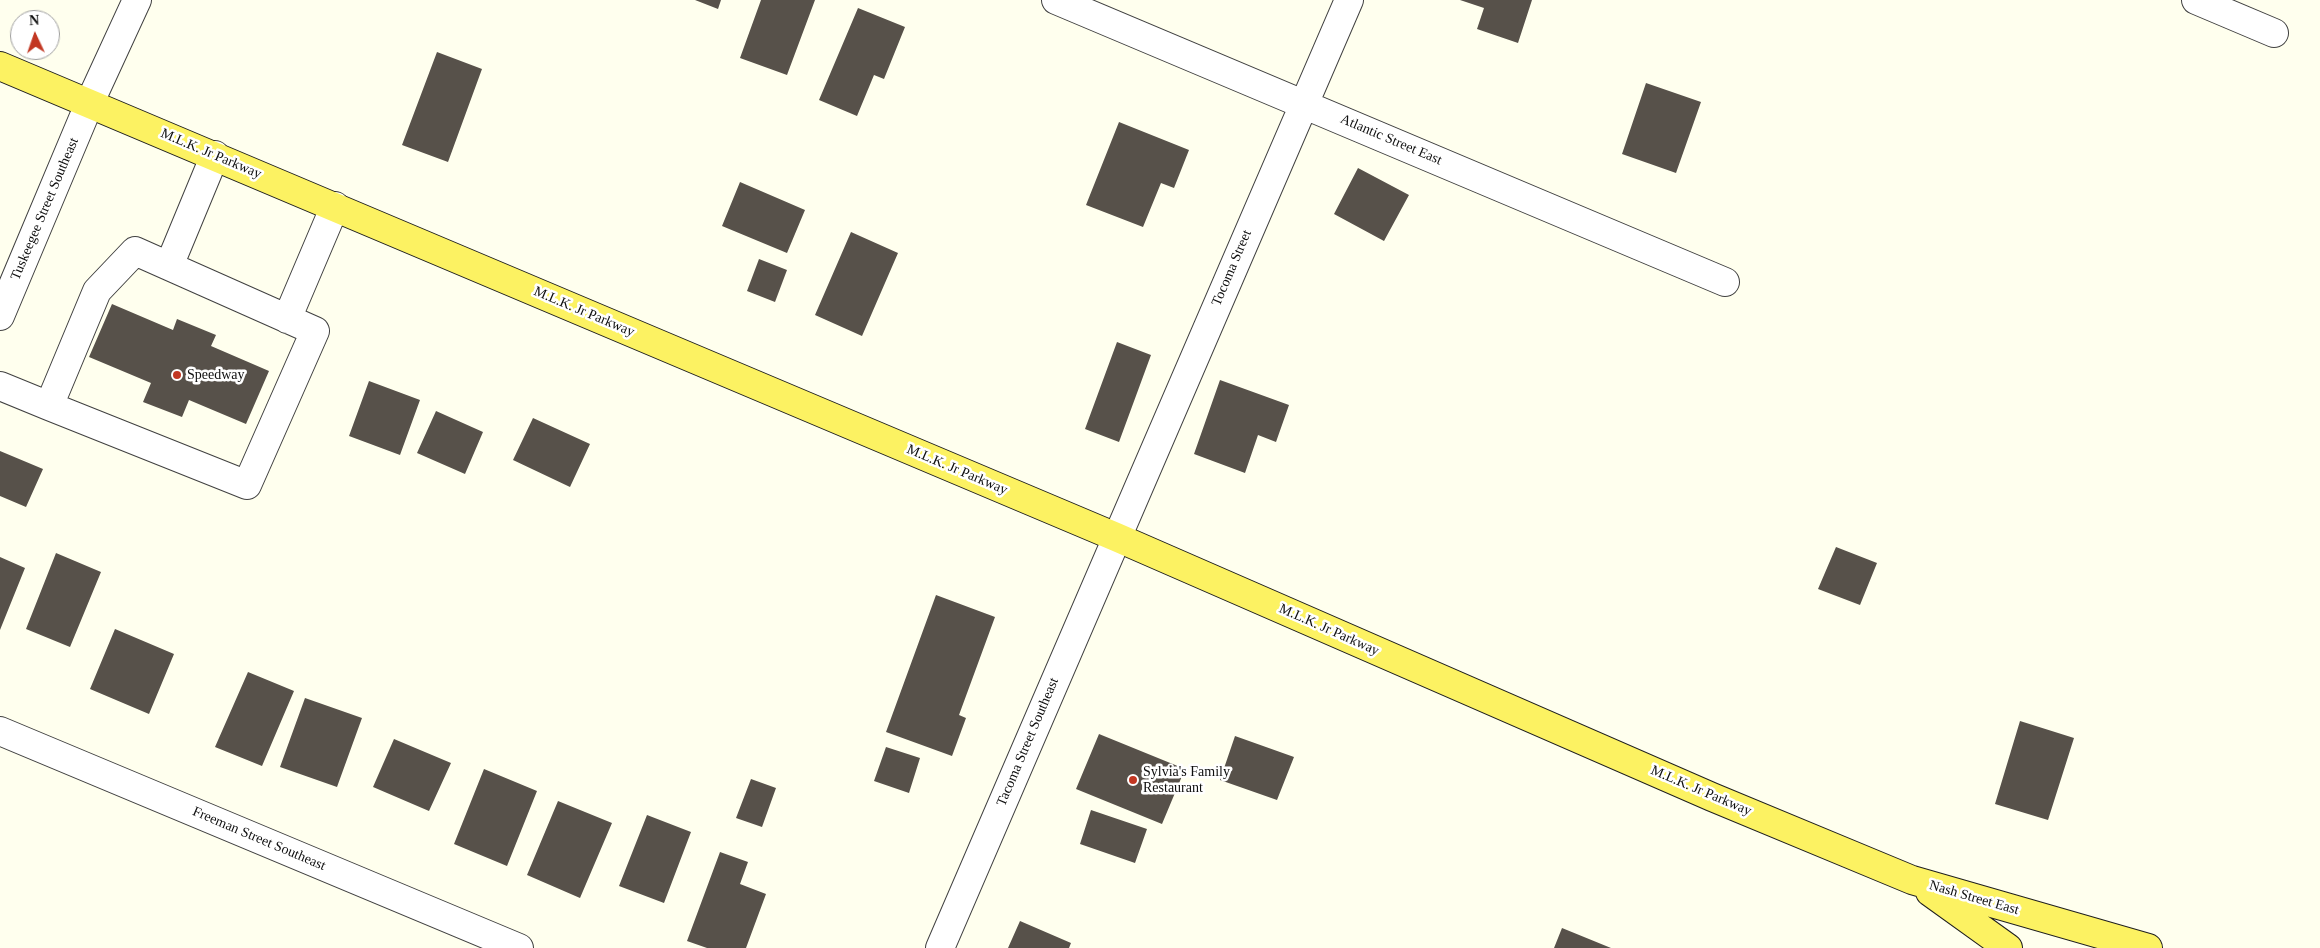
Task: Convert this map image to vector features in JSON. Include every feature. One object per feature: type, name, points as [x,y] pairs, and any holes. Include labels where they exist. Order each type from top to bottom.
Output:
[{"type":"main road","name":"M.L.K. Jr Parkway","points":[[0,66],[216,155],[1116,537],[1712,797],[1912,880]]},
{"type":"main road","name":"Nash Street East","points":[[1912,880],[2008,948]]},
{"type":"main road","name":"Nash Street East","points":[[1912,880],[2148,948]]},
{"type":"street","name":"Tuskeegee Street Southeast","points":[[0,316],[90,102],[137,0]]},
{"type":"street","name":"Atlantic Street East","points":[[1056,0],[1725,282]]},
{"type":"street","name":"Tocoma Street","points":[[1116,537],[1349,0]]},
{"type":"street","points":[[2196,0],[2274,34]]},
{"type":"street","points":[[169,266],[216,155]]},
{"type":"street","points":[[287,318],[335,206]]},
{"type":"street","points":[[0,386],[48,406],[247,485],[315,331],[135,251],[97,291],[48,406]]},
{"type":"street","name":"Tacoma Street Southeast","points":[[940,948],[1116,537]]},
{"type":"street","name":"Freeman Street Southeast","points":[[0,731],[518,948]]},
{"type":"building","points":[[695,0],[721,0],[718,9]]},
{"type":"building","points":[[761,0],[815,0],[787,75],[740,58]]},
{"type":"building","points":[[1460,0],[1532,0],[1518,43],[1477,29],[1484,8]]},
{"type":"building","points":[[858,8],[905,27],[884,79],[874,75],[857,116],[819,100]]},
{"type":"building","points":[[437,52],[482,69],[448,162],[402,145]]},
{"type":"building","points":[[1646,83],[1701,102],[1676,173],[1622,154]]},
{"type":"building","points":[[1119,122],[1189,150],[1174,188],[1161,183],[1143,227],[1086,205]]},
{"type":"building","points":[[1358,168],[1409,195],[1384,241],[1334,214]]},
{"type":"building","points":[[740,182],[805,210],[787,253],[722,226]]},
{"type":"building","points":[[851,232],[898,253],[862,336],[815,315]]},
{"type":"building","points":[[759,259],[787,270],[775,302],[747,291]]},
{"type":"building","name":"Speedway","points":[[112,304],[173,330],[177,319],[216,335],[211,346],[269,371],[246,424],[189,400],[182,417],[143,402],[151,383],[89,357]]},
{"type":"building","points":[[1117,342],[1151,355],[1119,442],[1085,429]]},
{"type":"building","points":[[1220,380],[1289,405],[1276,442],[1258,435],[1245,473],[1194,454]]},
{"type":"building","points":[[369,381],[420,400],[400,455],[349,436]]},
{"type":"building","points":[[436,411],[483,432],[465,474],[417,453]]},
{"type":"building","points":[[533,418],[590,444],[570,487],[513,460]]},
{"type":"building","points":[[0,451],[43,469],[26,507],[0,496]]},
{"type":"building","points":[[1836,547],[1877,563],[1860,605],[1818,589]]},
{"type":"building","points":[[56,553],[101,572],[70,647],[26,629]]},
{"type":"building","points":[[0,557],[25,568],[0,630]]},
{"type":"building","points":[[936,595],[995,617],[959,715],[966,718],[952,756],[886,732]]},
{"type":"building","points":[[115,629],[174,654],[149,714],[90,689]]},
{"type":"building","points":[[248,672],[294,691],[262,766],[215,747]]},
{"type":"building","points":[[305,698],[362,718],[337,787],[280,767]]},
{"type":"building","points":[[2020,721],[2074,738],[2048,820],[1995,804]]},
{"type":"building","points":[[1099,734],[1185,769],[1162,824],[1076,789]]},
{"type":"building","points":[[1235,736],[1294,757],[1277,800],[1220,780]]},
{"type":"building","points":[[394,739],[451,763],[429,811],[373,787]]},
{"type":"building","points":[[886,747],[920,758],[909,793],[874,781]]},
{"type":"building","points":[[484,769],[537,791],[507,866],[454,844]]},
{"type":"building","points":[[751,779],[776,788],[762,827],[736,818]]},
{"type":"building","points":[[558,801],[612,823],[580,898],[527,875]]},
{"type":"building","points":[[1091,810],[1147,829],[1135,863],[1080,844]]},
{"type":"building","points":[[647,815],[691,832],[664,903],[619,886]]},
{"type":"building","points":[[720,852],[748,862],[740,884],[766,894],[746,948],[707,948],[687,941]]},
{"type":"building","points":[[1020,921],[1071,943],[1069,948],[1008,948]]},
{"type":"building","points":[[1562,928],[1611,948],[1554,948]]},
{"type":"place","name":"Speedway","points":[[177,375]]},
{"type":"place","name":"Sylvia's Family Restaurant","points":[[1133,780]]}]
